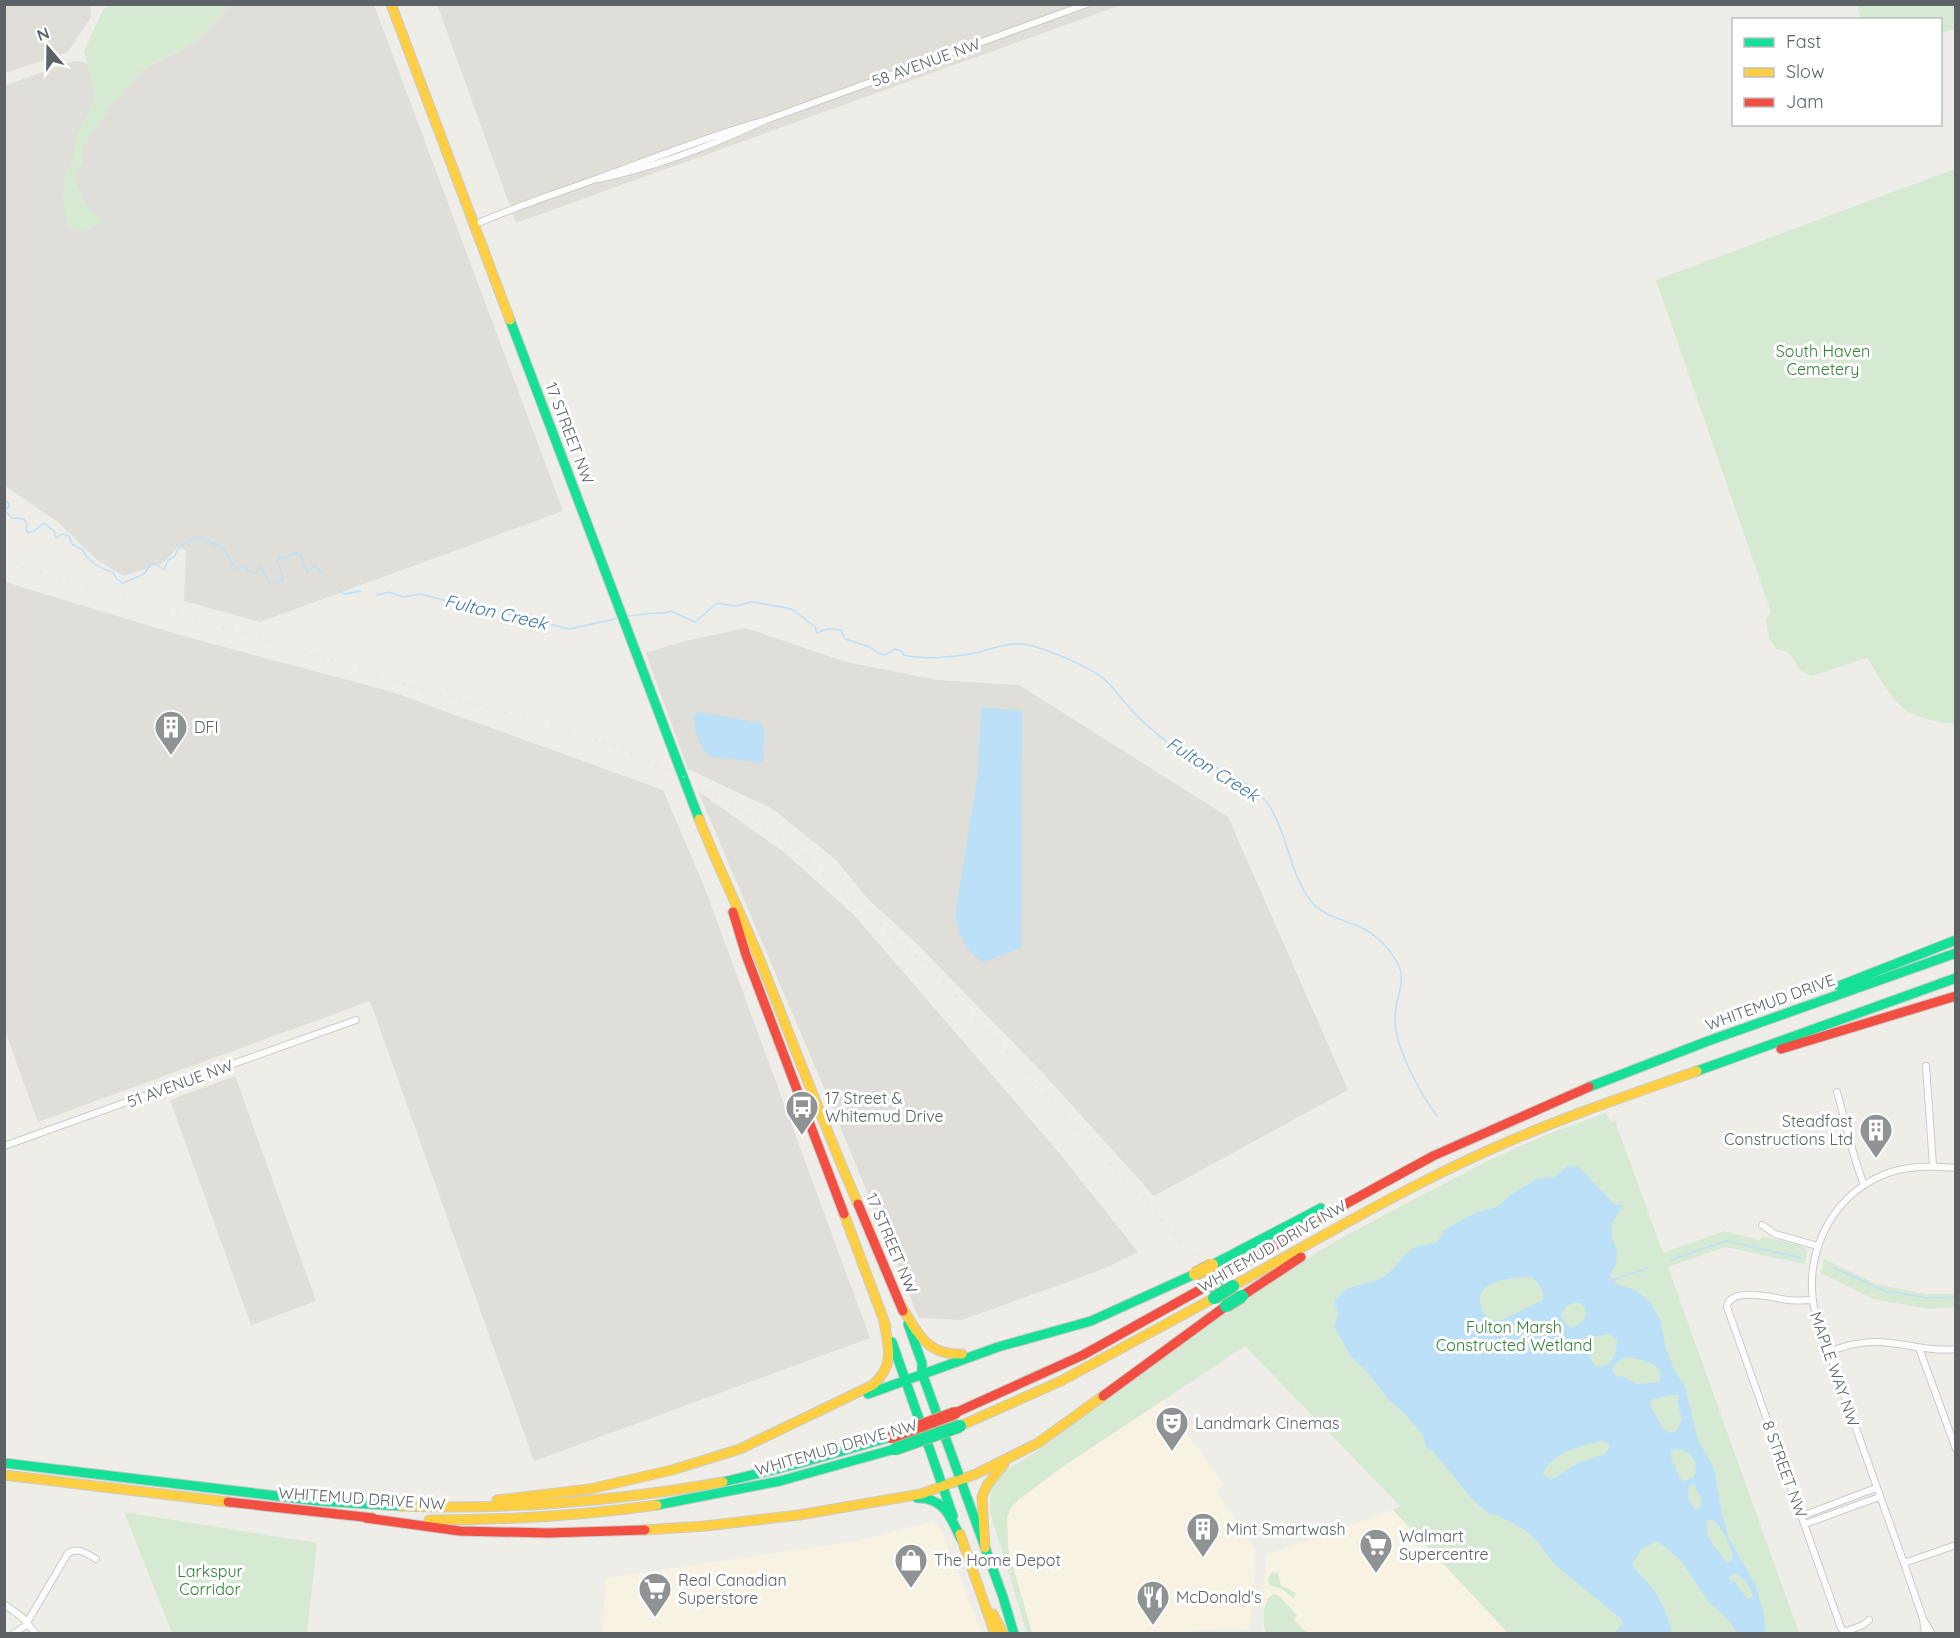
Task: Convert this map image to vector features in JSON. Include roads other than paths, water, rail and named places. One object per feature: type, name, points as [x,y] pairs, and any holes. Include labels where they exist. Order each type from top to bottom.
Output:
[{"type":"main road","name":"17 STREET NW","points":[[391,4],[720,872],[756,951],[826,1132],[902,1306],[922,1363],[922,1373],[1014,1634]]},
{"type":"main road","name":"17 STREET NW","points":[[720,872],[746,955],[906,1379],[996,1634]]},
{"type":"main road","points":[[1683,1051],[1735,1027],[1956,940]]},
{"type":"main road","name":"WHITEMUD DRIVE","points":[[1596,1085],[1683,1051],[1956,953]]},
{"type":"main road","points":[[1625,1097],[1956,978]]},
{"type":"main road","points":[[1625,1097],[1956,996]]},
{"type":"main road","name":"WHITEMUD DRIVE NW","points":[[4,1463],[319,1501],[456,1508],[558,1504],[702,1486],[808,1462],[891,1437],[955,1413],[1058,1368],[1122,1335],[1348,1200],[1401,1172],[1463,1141],[1596,1085]]},
{"type":"main road","name":"WHITEMUD DRIVE NW","points":[[4,1475],[366,1518],[458,1521],[554,1518],[622,1511],[763,1486],[895,1449],[960,1426],[1062,1381],[1214,1298],[1237,1291],[1407,1189],[1496,1147],[1625,1097]]},
{"type":"main road","points":[[456,1508],[514,1497],[590,1489],[648,1478],[740,1449],[922,1373],[998,1347],[1091,1321],[1195,1274],[1334,1202],[1401,1172]]},
{"type":"main road","points":[[366,1518],[459,1532],[612,1531],[745,1522],[901,1499],[944,1487],[1006,1460],[1059,1429],[1226,1306],[1237,1291]]},
{"type":"main road","points":[[902,1306],[920,1337],[939,1352],[951,1356],[998,1347]]},
{"type":"main road","points":[[787,1428],[873,1385],[882,1377],[887,1370],[891,1356],[884,1322]]},
{"type":"main road","points":[[985,1548],[982,1497],[987,1485],[1006,1460]]},
{"type":"main road","points":[[901,1499],[933,1499],[944,1509],[962,1539]]},
{"type":"main road","points":[[978,1586],[1004,1634]]},
{"type":"street","name":"58 AVENUE NW","points":[[474,225],[508,210],[598,178],[635,171],[708,147],[766,120],[1087,4]]},
{"type":"street","name":"51 AVENUE NW","points":[[4,1146],[356,1020]]},
{"type":"street","points":[[1926,1066],[1933,1166]]},
{"type":"street","points":[[1838,1092],[1853,1156],[1864,1185]]},
{"type":"street","name":"MAPLE WAY NW","points":[[1925,1634],[1923,1619],[1904,1563],[1816,1316],[1812,1300],[1812,1276],[1824,1229],[1838,1207],[1864,1185],[1884,1174],[1898,1170],[1933,1166],[1956,1168]]},
{"type":"street","points":[[1761,1225],[1775,1234],[1818,1246]]},
{"type":"street","name":"8 STREET NW","points":[[1812,1300],[1743,1295],[1731,1298],[1727,1305],[1839,1621],[1845,1632],[1869,1620]]},
{"type":"street","points":[[1828,1352],[1863,1342],[1882,1342],[1940,1350],[1956,1349]]},
{"type":"street","points":[[1919,1348],[1956,1449]]},
{"type":"street","points":[[1802,1516],[1876,1488]]},
{"type":"street","points":[[1805,1524],[1879,1497]]},
{"type":"street","points":[[1904,1563],[1956,1545]]},
{"type":"street","points":[[13,1634],[27,1623],[68,1553],[81,1550],[96,1559]]},
{"type":"street","points":[[4,1614],[6,1605],[36,1634]]},
{"type":"street","name":"MAPLE WAY NW","points":[[1923,1619],[1932,1634]]},
{"type":"water","points":[[981,707],[1022,711],[1021,948],[983,962],[968,948],[955,917],[978,771]]},
{"type":"water","points":[[699,712],[761,723],[764,729],[763,763],[709,756],[702,747],[696,731],[694,714]]},
{"type":"water","name":"Fulton Marsh Constructed Wetland","points":[[1568,1166],[1579,1167],[1614,1204],[1624,1205],[1613,1221],[1611,1235],[1617,1252],[1616,1264],[1610,1276],[1616,1284],[1635,1290],[1649,1301],[1660,1319],[1666,1349],[1685,1387],[1698,1440],[1714,1469],[1729,1538],[1756,1586],[1763,1610],[1766,1633],[1736,1633],[1730,1622],[1708,1601],[1682,1562],[1657,1541],[1641,1549],[1633,1563],[1636,1570],[1658,1596],[1672,1633],[1614,1633],[1623,1623],[1620,1618],[1554,1564],[1539,1543],[1525,1530],[1497,1515],[1489,1514],[1472,1499],[1432,1450],[1427,1449],[1423,1435],[1350,1355],[1334,1326],[1339,1314],[1334,1303],[1346,1290],[1383,1277],[1413,1248],[1437,1242],[1444,1230],[1477,1212],[1497,1207],[1513,1193],[1537,1179],[1554,1177]],"holes":[[[1531,1277],[1534,1279],[1540,1287],[1543,1300],[1502,1320],[1491,1320],[1482,1309],[1481,1293],[1492,1284]],[[1574,1303],[1581,1303],[1584,1307],[1583,1320],[1573,1327],[1566,1325],[1561,1315],[1566,1306]],[[1610,1334],[1617,1340],[1616,1350],[1610,1363],[1601,1366],[1595,1366],[1582,1344],[1583,1338]],[[1627,1357],[1651,1363],[1659,1370],[1659,1382],[1637,1384],[1622,1376],[1617,1377],[1612,1370],[1614,1365]],[[1678,1395],[1677,1401],[1682,1419],[1676,1431],[1671,1433],[1664,1430],[1650,1405],[1651,1400]],[[1602,1441],[1608,1443],[1610,1447],[1605,1454],[1578,1463],[1551,1480],[1543,1474],[1560,1455]],[[1676,1449],[1690,1454],[1696,1467],[1694,1477],[1684,1481],[1680,1478],[1670,1455]],[[1694,1484],[1702,1501],[1700,1508],[1695,1509],[1688,1498],[1689,1486]],[[1712,1520],[1726,1537],[1733,1559],[1725,1561],[1707,1532],[1708,1521]],[[1735,1573],[1746,1581],[1753,1594],[1751,1598],[1747,1599],[1736,1583],[1730,1580],[1730,1576]]]},
{"type":"waterway","name":"Fulton Creek","points":[[4,499],[9,504],[9,507],[5,509]]},
{"type":"waterway","name":"Fulton Creek","points":[[4,510],[12,518],[24,519],[28,533],[44,523],[54,531],[56,538],[62,534],[69,536],[72,544],[83,550],[91,561],[113,572],[123,583],[144,574],[151,564],[156,564],[164,570],[168,560],[175,556],[179,549],[188,542],[198,539],[224,548],[235,568],[245,567],[250,572],[256,573],[261,567],[269,582],[283,580],[277,561],[280,557],[295,553],[301,555],[307,572],[315,566],[324,574]]},
{"type":"waterway","name":"Fulton Creek","points":[[340,591],[344,594],[361,591]]},
{"type":"waterway","name":"Fulton Creek","points":[[377,595],[389,592],[403,597],[421,594],[479,610],[496,611],[569,629],[615,619]]},
{"type":"waterway","name":"Fulton Creek","points":[[628,616],[671,611],[695,622],[717,603],[735,606],[752,602],[792,609],[815,627],[817,633],[827,629],[841,630],[845,639],[870,647],[885,655],[895,649],[912,657],[949,657],[976,653],[1004,645],[1026,644],[1067,659],[1099,675],[1111,685],[1136,715],[1167,742],[1236,777],[1260,795],[1276,818],[1299,881],[1312,902],[1328,914],[1371,933],[1391,952],[1398,964],[1401,977],[1395,1010],[1399,1041],[1416,1082],[1437,1116]]},
{"type":"waterway","points":[[1671,1260],[1726,1241],[1802,1258]]},
{"type":"waterway","points":[[1832,1267],[1885,1291],[1929,1298],[1956,1297]]},
{"type":"waterway","points":[[1613,1280],[1648,1268]]},
{"type":"railway","points":[[4,562],[267,640],[437,694],[579,733],[615,746],[682,776],[747,813],[805,857],[930,968],[1543,1634]]},
{"type":"railway","points":[[267,764],[415,709],[428,706],[457,706]]},
{"type":"place","name":"DFI","points":[[171,756]]},
{"type":"place","name":"17 Street & Whitemud Drive","points":[[802,1136]]},
{"type":"place","name":"Steadfast Constructions Ltd","points":[[1876,1159]]},
{"type":"place","name":"Landmark Cinemas","points":[[1172,1452]]},
{"type":"place","name":"Mint Smartwash","points":[[1203,1558]]},
{"type":"place","name":"Walmart Supercentre","points":[[1376,1574]]},
{"type":"place","name":"The Home Depot","points":[[911,1589]]},
{"type":"place","name":"Real Canadian Superstore","points":[[655,1618]]},
{"type":"place","name":"McDonald's","points":[[1153,1626]]},
{"type":"park label","name":"South Haven Cemetery","points":[[1823,360]]},
{"type":"park label","name":"Larkspur Corridor","points":[[210,1580]]}]
